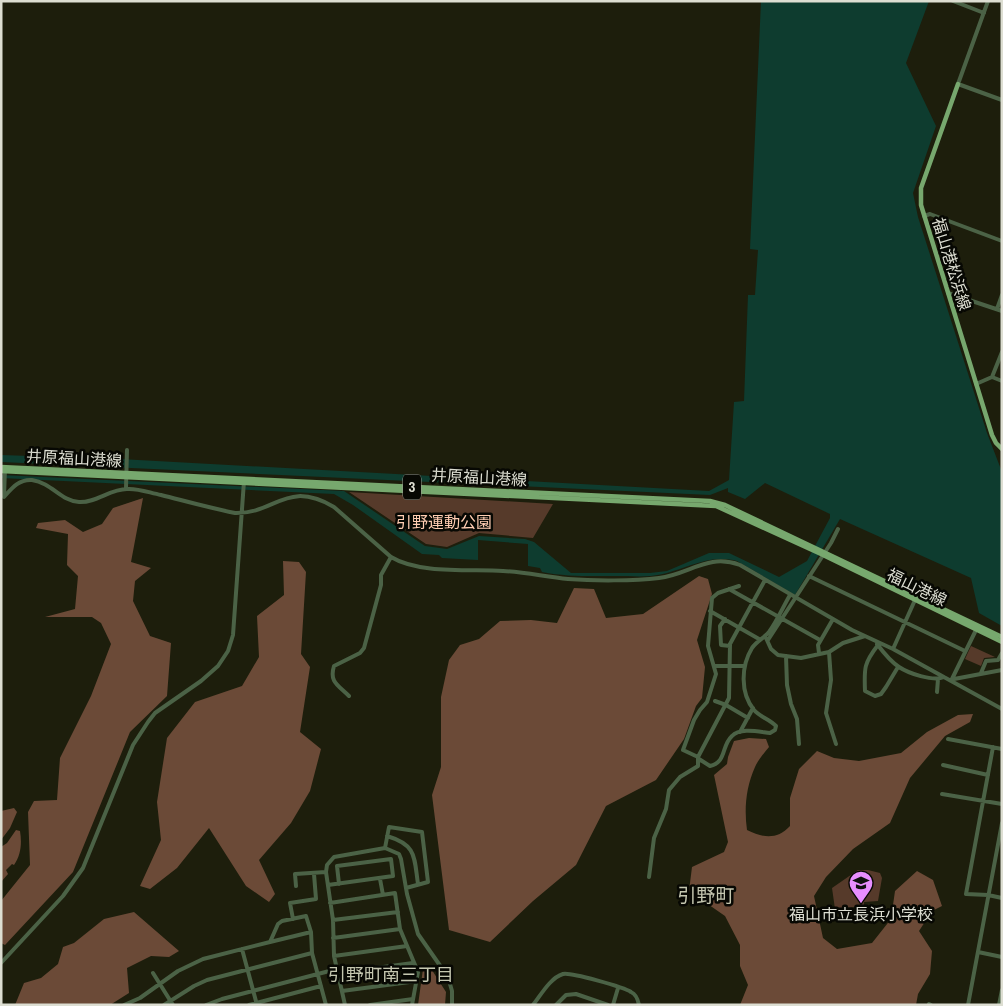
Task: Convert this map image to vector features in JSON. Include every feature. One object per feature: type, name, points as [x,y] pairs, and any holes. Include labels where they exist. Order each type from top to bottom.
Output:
[{"type":"main road","name":"福山港松浜線","points":[[958,84],[921,188],[921,205],[994,440],[1002,449]]},
{"type":"main road","name":"井原福山港線","points":[[4,472],[126,475],[312,485],[710,501],[725,505],[823,553]]},
{"type":"main road","name":"福山港線","points":[[823,553],[1002,642]]},
{"type":"main road","name":"福山港線","points":[[823,553],[1002,637]]},
{"type":"street","points":[[953,1],[984,13]]},
{"type":"street","points":[[988,1],[958,84],[1002,100]]},
{"type":"street","points":[[924,216],[930,214],[1002,242]]},
{"type":"street","points":[[948,293],[999,310],[1002,295]]},
{"type":"street","points":[[976,384],[992,377],[1002,352]]},
{"type":"street","points":[[992,377],[1002,381]]},
{"type":"street","points":[[126,488],[127,450]]},
{"type":"street","points":[[4,472],[4,497],[12,488],[26,480],[40,481],[67,498],[80,502],[87,502],[126,488],[242,514],[289,497],[312,496],[324,500],[334,507],[391,557],[401,563],[416,567],[503,571],[576,580],[661,578],[712,561],[723,561],[740,565],[876,643],[893,649],[1002,709]]},
{"type":"street","points":[[1,963],[63,896],[83,868],[133,745],[148,722],[155,713],[202,681],[218,666],[228,651],[233,635],[244,481]]},
{"type":"street","points":[[312,485],[312,496]]},
{"type":"street","points":[[739,586],[718,593],[712,598],[708,646],[716,674],[707,702],[694,720],[684,750],[710,766],[717,764],[722,758],[723,751],[732,735],[740,732],[756,731],[770,733],[775,730],[776,726],[769,719],[761,716],[747,700],[743,678],[745,666],[751,650],[759,640],[766,638],[809,576],[838,529]]},
{"type":"street","points":[[349,696],[333,680],[334,666],[360,653],[364,648],[381,585],[381,575],[391,557]]},
{"type":"street","points":[[809,576],[966,652]]},
{"type":"street","points":[[649,876],[654,838],[666,809],[669,790],[680,777],[698,766],[698,757],[726,705],[729,698],[730,646],[765,580]]},
{"type":"street","points":[[729,589],[820,640]]},
{"type":"street","points":[[780,618],[790,594]]},
{"type":"street","points":[[893,649],[915,600]]},
{"type":"street","points":[[710,611],[759,640]]},
{"type":"street","points":[[819,653],[818,646],[820,640],[833,618]]},
{"type":"street","points":[[725,619],[720,626],[721,645],[730,646]]},
{"type":"street","points":[[951,681],[976,630]]},
{"type":"street","points":[[766,638],[771,649],[778,656],[801,658],[829,652],[843,643],[865,636]]},
{"type":"street","points":[[876,643],[886,656],[898,666],[923,678],[938,679],[944,677]]},
{"type":"street","points":[[876,643],[864,670],[865,690],[875,696],[881,694],[898,666]]},
{"type":"street","points":[[829,652],[832,680],[826,712],[836,744]]},
{"type":"street","points":[[981,673],[986,661],[998,660],[1002,654]]},
{"type":"street","points":[[786,656],[787,685],[797,720],[799,744]]},
{"type":"street","points":[[715,666],[745,666]]},
{"type":"street","points":[[951,681],[1002,670]]},
{"type":"street","points":[[937,692],[938,679]]},
{"type":"street","points":[[715,701],[748,718]]},
{"type":"street","points":[[740,732],[753,708]]},
{"type":"street","points":[[948,740],[1002,749]]},
{"type":"street","points":[[993,747],[966,894],[1002,898]]},
{"type":"street","points":[[943,766],[988,775]]},
{"type":"street","points":[[942,794],[1002,804]]},
{"type":"street","points":[[968,1005],[1002,823]]},
{"type":"street","points":[[385,848],[389,827],[422,832],[428,882],[406,888]]},
{"type":"street","points":[[388,836],[400,840],[410,848],[414,857],[418,884]]},
{"type":"street","points":[[344,1005],[334,956],[333,920],[326,872],[327,865],[334,857],[385,848],[399,854],[418,934],[448,977],[451,985],[452,1005]]},
{"type":"street","points":[[372,851],[373,861]]},
{"type":"street","points":[[328,885],[339,884],[380,879],[393,876],[391,859],[337,866],[339,884]]},
{"type":"street","points":[[995,861],[1002,861]]},
{"type":"street","points":[[296,886],[295,874],[326,872]]},
{"type":"street","points":[[293,919],[290,903],[316,899],[314,874]]},
{"type":"street","points":[[380,879],[383,896]]},
{"type":"street","points":[[330,903],[395,893],[400,929],[418,972],[412,1005]]},
{"type":"street","points":[[333,920],[398,912]]},
{"type":"street","points":[[270,942],[278,924],[306,916],[311,932],[312,953],[326,1005]]},
{"type":"street","points":[[332,938],[400,929]]},
{"type":"street","points":[[124,1005],[140,998],[178,971],[203,959],[311,932]]},
{"type":"street","points":[[334,956],[407,946]]},
{"type":"street","points":[[242,949],[257,1004]]},
{"type":"street","points":[[978,952],[1002,957]]},
{"type":"street","points":[[164,1005],[172,1003],[207,980],[312,953]]},
{"type":"street","points":[[206,1005],[253,990],[318,974],[414,963]]},
{"type":"street","points":[[154,973],[172,1003]]},
{"type":"street","points":[[533,1005],[550,983],[563,974],[574,974],[631,992],[639,1005]]},
{"type":"street","points":[[342,991],[416,980]]},
{"type":"street","points":[[249,1005],[321,986]]},
{"type":"street","points":[[613,1005],[618,988]]},
{"type":"street","points":[[999,1005],[1002,990]]},
{"type":"street","points":[[556,1005],[566,995],[576,994],[608,1005]]},
{"type":"street","points":[[370,1005],[413,999]]},
{"type":"green space","name":"引野運動公園","points":[[349,492],[553,504],[533,538],[479,533],[447,547],[426,544]]},
{"type":"green space","points":[[971,646],[995,657],[984,658],[981,666],[965,659]]},
{"type":"green space","points":[[858,870],[880,873],[882,878],[878,901],[864,902],[864,906],[835,909],[832,888]]},
{"type":"shaded area","points":[[761,1],[929,1],[906,63],[936,126],[913,193],[918,217],[987,433],[1002,472],[1002,626],[979,613],[971,578],[840,519],[795,595],[737,561],[725,559],[704,561],[651,576],[588,576],[551,574],[542,572],[540,568],[528,566],[528,544],[478,540],[478,560],[442,558],[439,555],[422,554],[353,505],[334,494],[1,478],[1,475],[344,491],[425,546],[447,549],[479,536],[525,539],[534,542],[571,573],[650,573],[667,571],[709,553],[729,553],[779,577],[807,561],[830,518],[830,514],[765,483],[745,499],[728,492],[728,488],[710,495],[1,462],[1,455],[120,459],[709,491],[729,480],[734,402],[744,401],[748,295],[755,295],[758,250],[750,249]]},
{"type":"shaded area","points":[[143,498],[131,562],[151,568],[135,581],[133,601],[150,636],[171,643],[167,696],[130,732],[73,872],[5,945],[1,943],[1,901],[30,865],[28,812],[34,801],[57,800],[60,758],[91,696],[111,644],[101,623],[92,617],[45,617],[75,609],[78,576],[67,565],[68,534],[36,528],[38,523],[65,520],[83,532],[102,524],[113,508]]},
{"type":"shaded area","points":[[283,561],[299,562],[306,572],[301,654],[310,667],[300,732],[321,749],[310,791],[291,823],[259,860],[275,894],[269,902],[246,886],[209,828],[177,868],[150,889],[140,886],[161,840],[157,802],[167,738],[195,702],[242,686],[259,657],[257,616],[284,595]]},
{"type":"shaded area","points":[[699,576],[708,579],[712,594],[697,640],[705,667],[702,698],[696,706],[684,739],[656,780],[606,806],[576,865],[533,901],[490,942],[449,930],[432,795],[441,767],[441,697],[449,660],[460,645],[479,639],[500,621],[531,620],[557,623],[574,588],[594,589],[606,618],[643,614]]},
{"type":"shaded area","points":[[973,714],[970,722],[945,736],[910,778],[890,823],[853,849],[826,877],[814,896],[823,938],[837,949],[872,943],[891,919],[895,891],[917,871],[933,880],[942,906],[932,911],[919,931],[932,951],[930,974],[918,994],[916,1005],[740,1005],[748,985],[740,966],[740,945],[725,916],[689,891],[692,867],[724,852],[728,842],[714,775],[727,764],[734,741],[749,738],[766,739],[769,747],[758,762],[752,775],[746,798],[747,830],[759,835],[775,836],[790,826],[790,798],[799,769],[817,751],[834,758],[859,761],[901,753],[927,732],[958,715]]},
{"type":"shaded area","points":[[14,808],[17,812],[10,828],[1,840],[1,811]]},
{"type":"shaded area","points":[[16,830],[20,831],[20,853],[14,865],[12,864],[6,870],[8,874],[1,882],[1,847],[7,843]]},
{"type":"shaded area","points":[[134,912],[179,951],[169,957],[151,956],[127,968],[129,993],[110,1005],[15,1005],[24,983],[41,978],[58,964],[63,947],[74,943],[104,919]]},
{"type":"shaded area","points":[[430,967],[446,992],[445,1005],[418,1005],[423,969]]},
{"type":"place","name":"福山市立長浜小学校","points":[[861,904]]},
{"type":"district","name":"引野町","points":[[706,895]]},
{"type":"district","name":"引野町南三丁目","points":[[391,975]]}]
